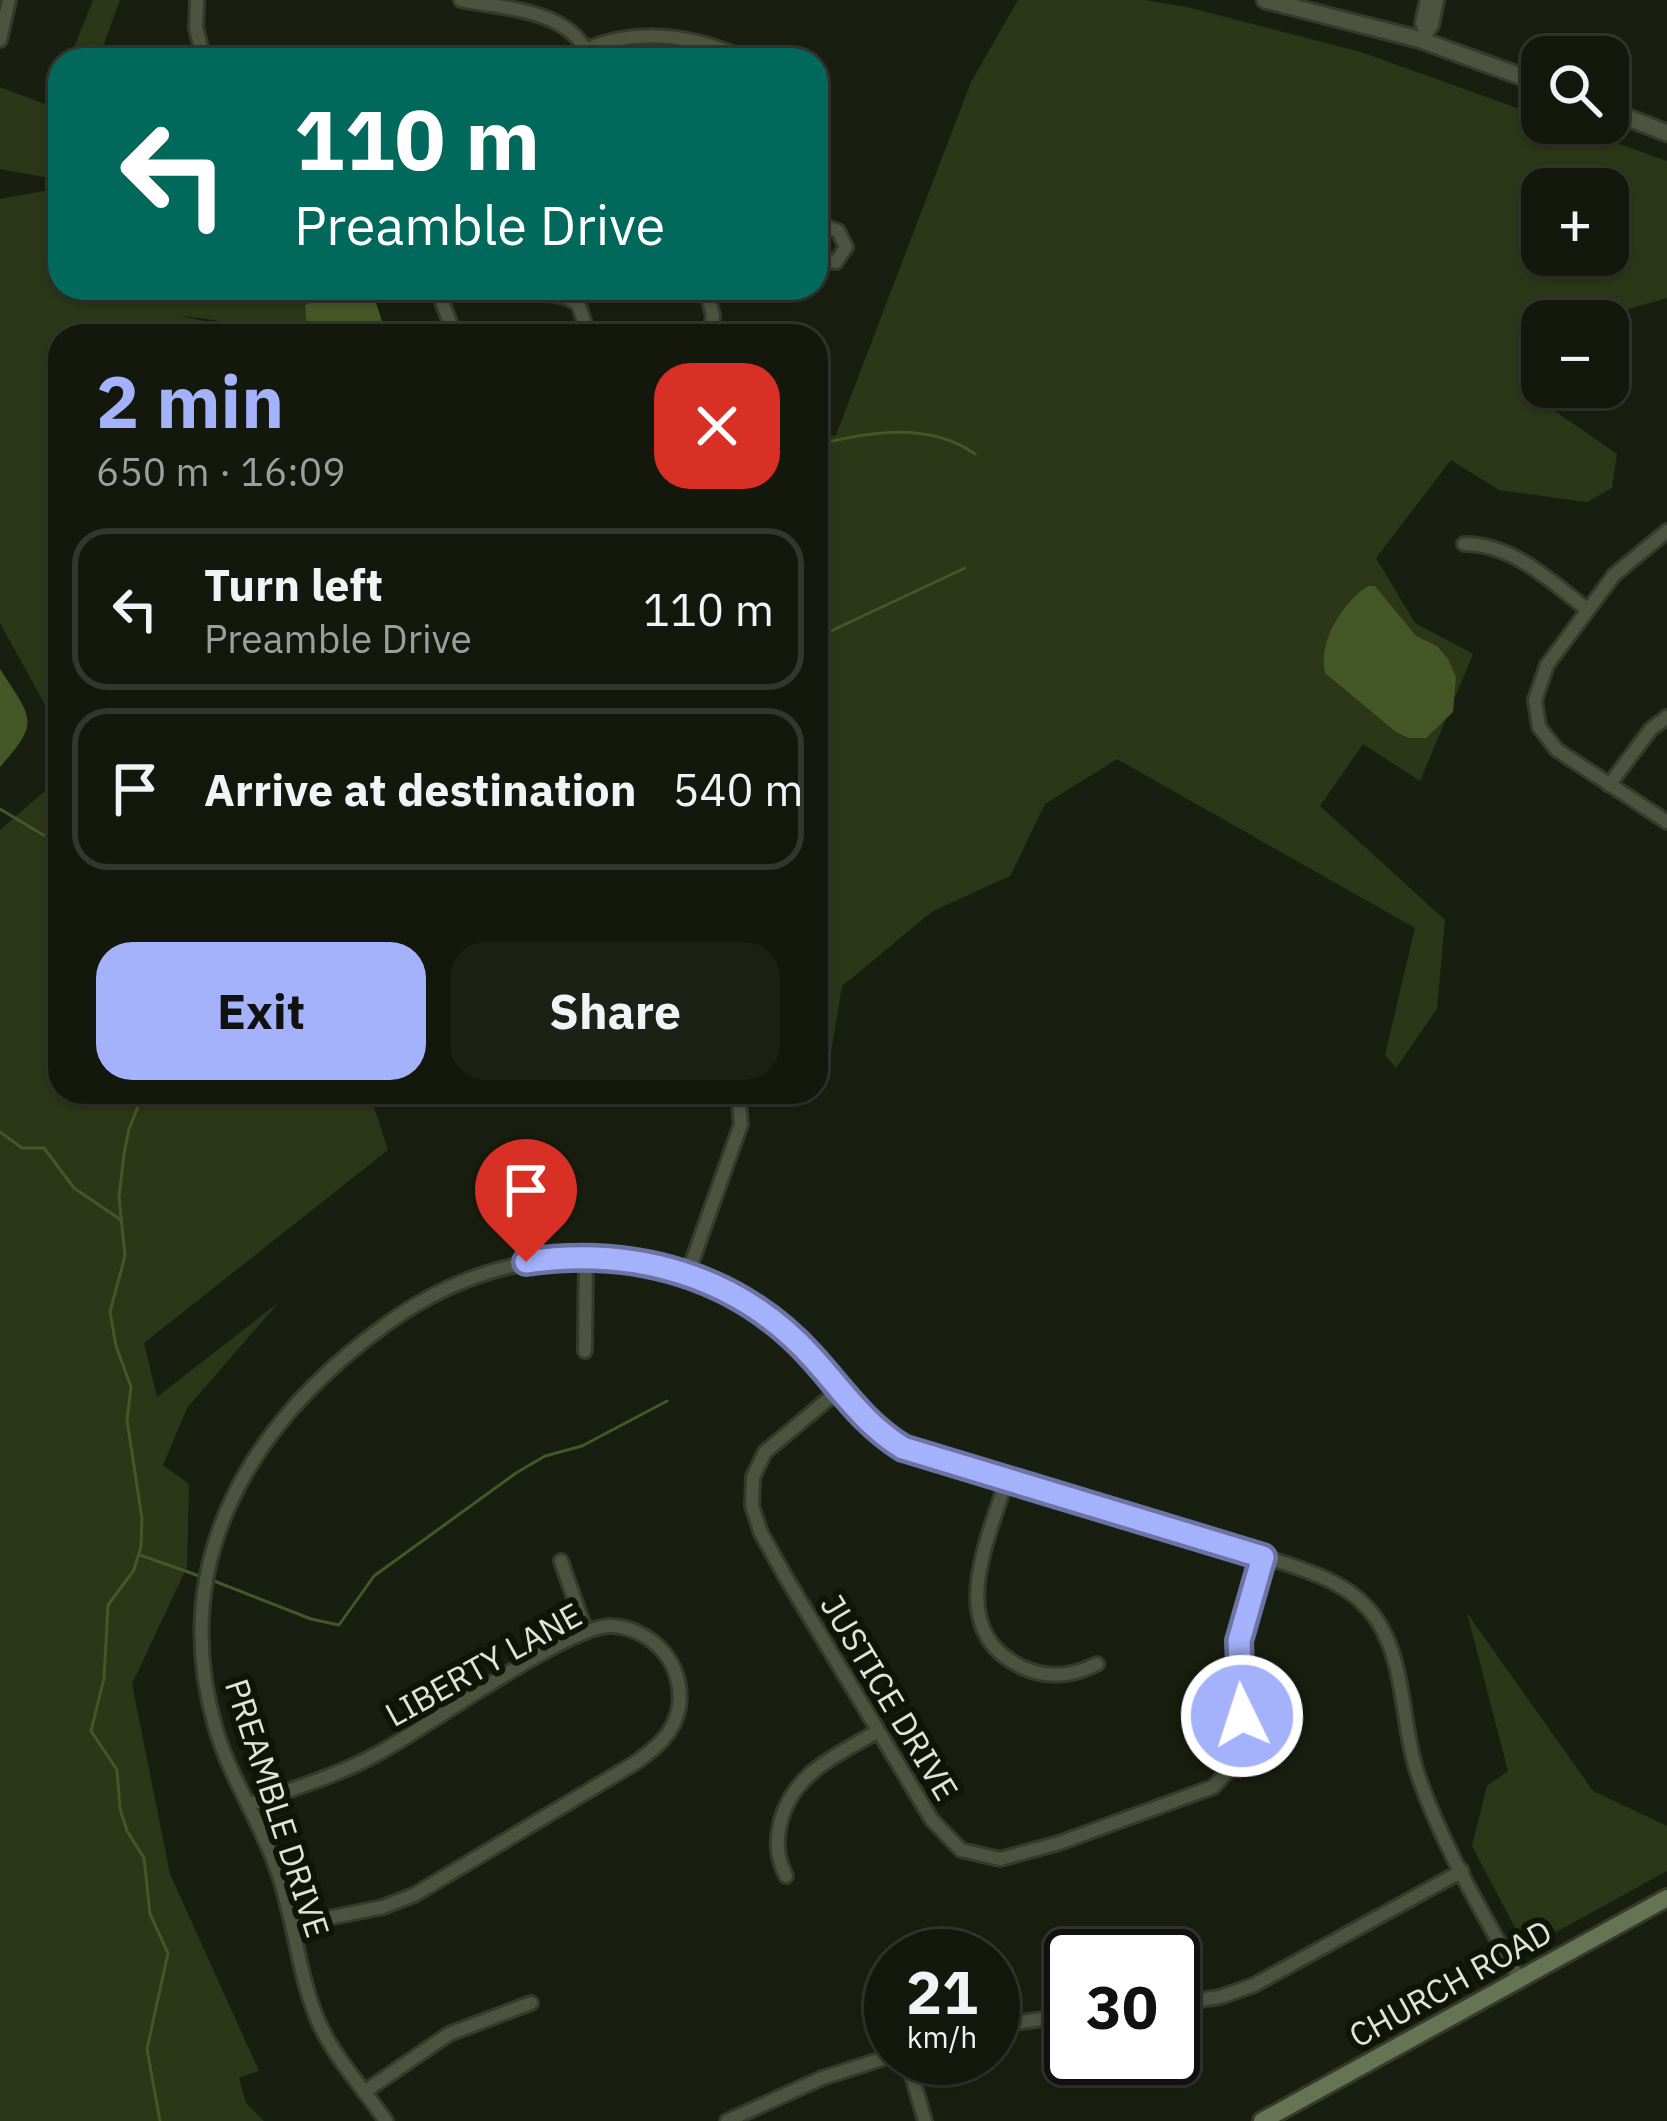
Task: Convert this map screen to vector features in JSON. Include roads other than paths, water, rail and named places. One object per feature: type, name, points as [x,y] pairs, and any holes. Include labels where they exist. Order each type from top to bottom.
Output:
[{"type":"main road","name":"CHURCH ROAD","points":[[1262,2121],[1667,1898]]},
{"type":"street","points":[[0,40],[8,0]]},
{"type":"street","points":[[197,0],[201,48]]},
{"type":"street","points":[[461,0],[549,19],[574,33],[584,48]]},
{"type":"street","points":[[1265,0],[1423,36],[1521,76]]},
{"type":"street","points":[[1423,36],[1427,0]]},
{"type":"street","points":[[1423,36],[1432,26],[1437,0]]},
{"type":"street","points":[[600,48],[618,37],[643,35],[714,48]]},
{"type":"street","points":[[1629,118],[1667,133]]},
{"type":"street","points":[[828,228],[838,230],[846,247],[836,262],[828,263]]},
{"type":"street","points":[[572,300],[577,304]]},
{"type":"street","points":[[576,300],[584,324]]},
{"type":"street","points":[[1667,531],[1624,564],[1541,675],[1535,714],[1557,750],[1667,822]]},
{"type":"street","points":[[1464,544],[1504,551],[1588,610]]},
{"type":"street","points":[[1609,785],[1651,729],[1667,717]]},
{"type":"street","points":[[688,1274],[741,1124],[739,1104]]},
{"type":"street","points":[[585,1351],[586,1256]]},
{"type":"street","name":"PREAMBLE DRIVE","points":[[386,2121],[332,2047],[316,2014],[275,1863],[216,1729],[202,1635],[206,1580],[214,1544],[242,1478],[283,1418],[319,1380],[401,1314],[445,1289],[526,1262],[586,1256],[628,1259],[726,1289],[773,1320],[874,1427],[903,1448],[1263,1557],[1337,1583],[1353,1594],[1378,1622],[1393,1658],[1416,1768],[1462,1871],[1520,1979]]},
{"type":"street","name":"JUSTICE DRIVE","points":[[839,1390],[765,1452],[753,1477],[752,1506],[769,1547],[940,1832],[974,1856],[1000,1859],[1029,1853],[1200,1794],[1231,1768],[1241,1743],[1239,1641],[1263,1557]]},
{"type":"street","points":[[1006,1481],[976,1583],[977,1610],[986,1636],[1004,1656],[1037,1673],[1061,1676],[1097,1664]]},
{"type":"street","points":[[561,1561],[586,1632]]},
{"type":"street","name":"LIBERTY LANE","points":[[248,1805],[380,1753],[586,1632],[610,1626],[638,1633],[671,1662],[680,1690],[679,1706],[660,1745],[415,1895],[383,1907],[292,1925]]},
{"type":"street","points":[[786,1876],[776,1845],[793,1789],[811,1771],[878,1730]]},
{"type":"street","points":[[1200,2000],[1254,1985],[1462,1871]]},
{"type":"street","points":[[364,2092],[449,2034],[531,2003]]},
{"type":"street","points":[[727,2121],[864,2065]]},
{"type":"street","points":[[915,2085],[925,2121]]},
{"type":"waterway","points":[[828,442],[877,433],[918,433],[975,454]]},
{"type":"waterway","points":[[828,632],[965,568]]},
{"type":"waterway","points":[[0,809],[48,838]]},
{"type":"waterway","points":[[139,1104],[124,1154],[119,1197],[125,1256],[110,1312],[131,1387],[127,1420],[142,1519],[141,1546],[134,1570],[108,1605],[104,1678],[91,1731],[117,1770],[120,1809],[144,1858],[150,1914],[168,1953],[147,2049],[160,2121]]},
{"type":"waterway","points":[[0,1132],[22,1148],[44,1148],[74,1188],[121,1220]]},
{"type":"waterway","points":[[214,1581],[311,1619],[339,1625],[374,1576],[516,1473],[545,1456],[582,1446],[667,1401]]},
{"type":"waterway","points":[[140,1555],[205,1578]]}]
